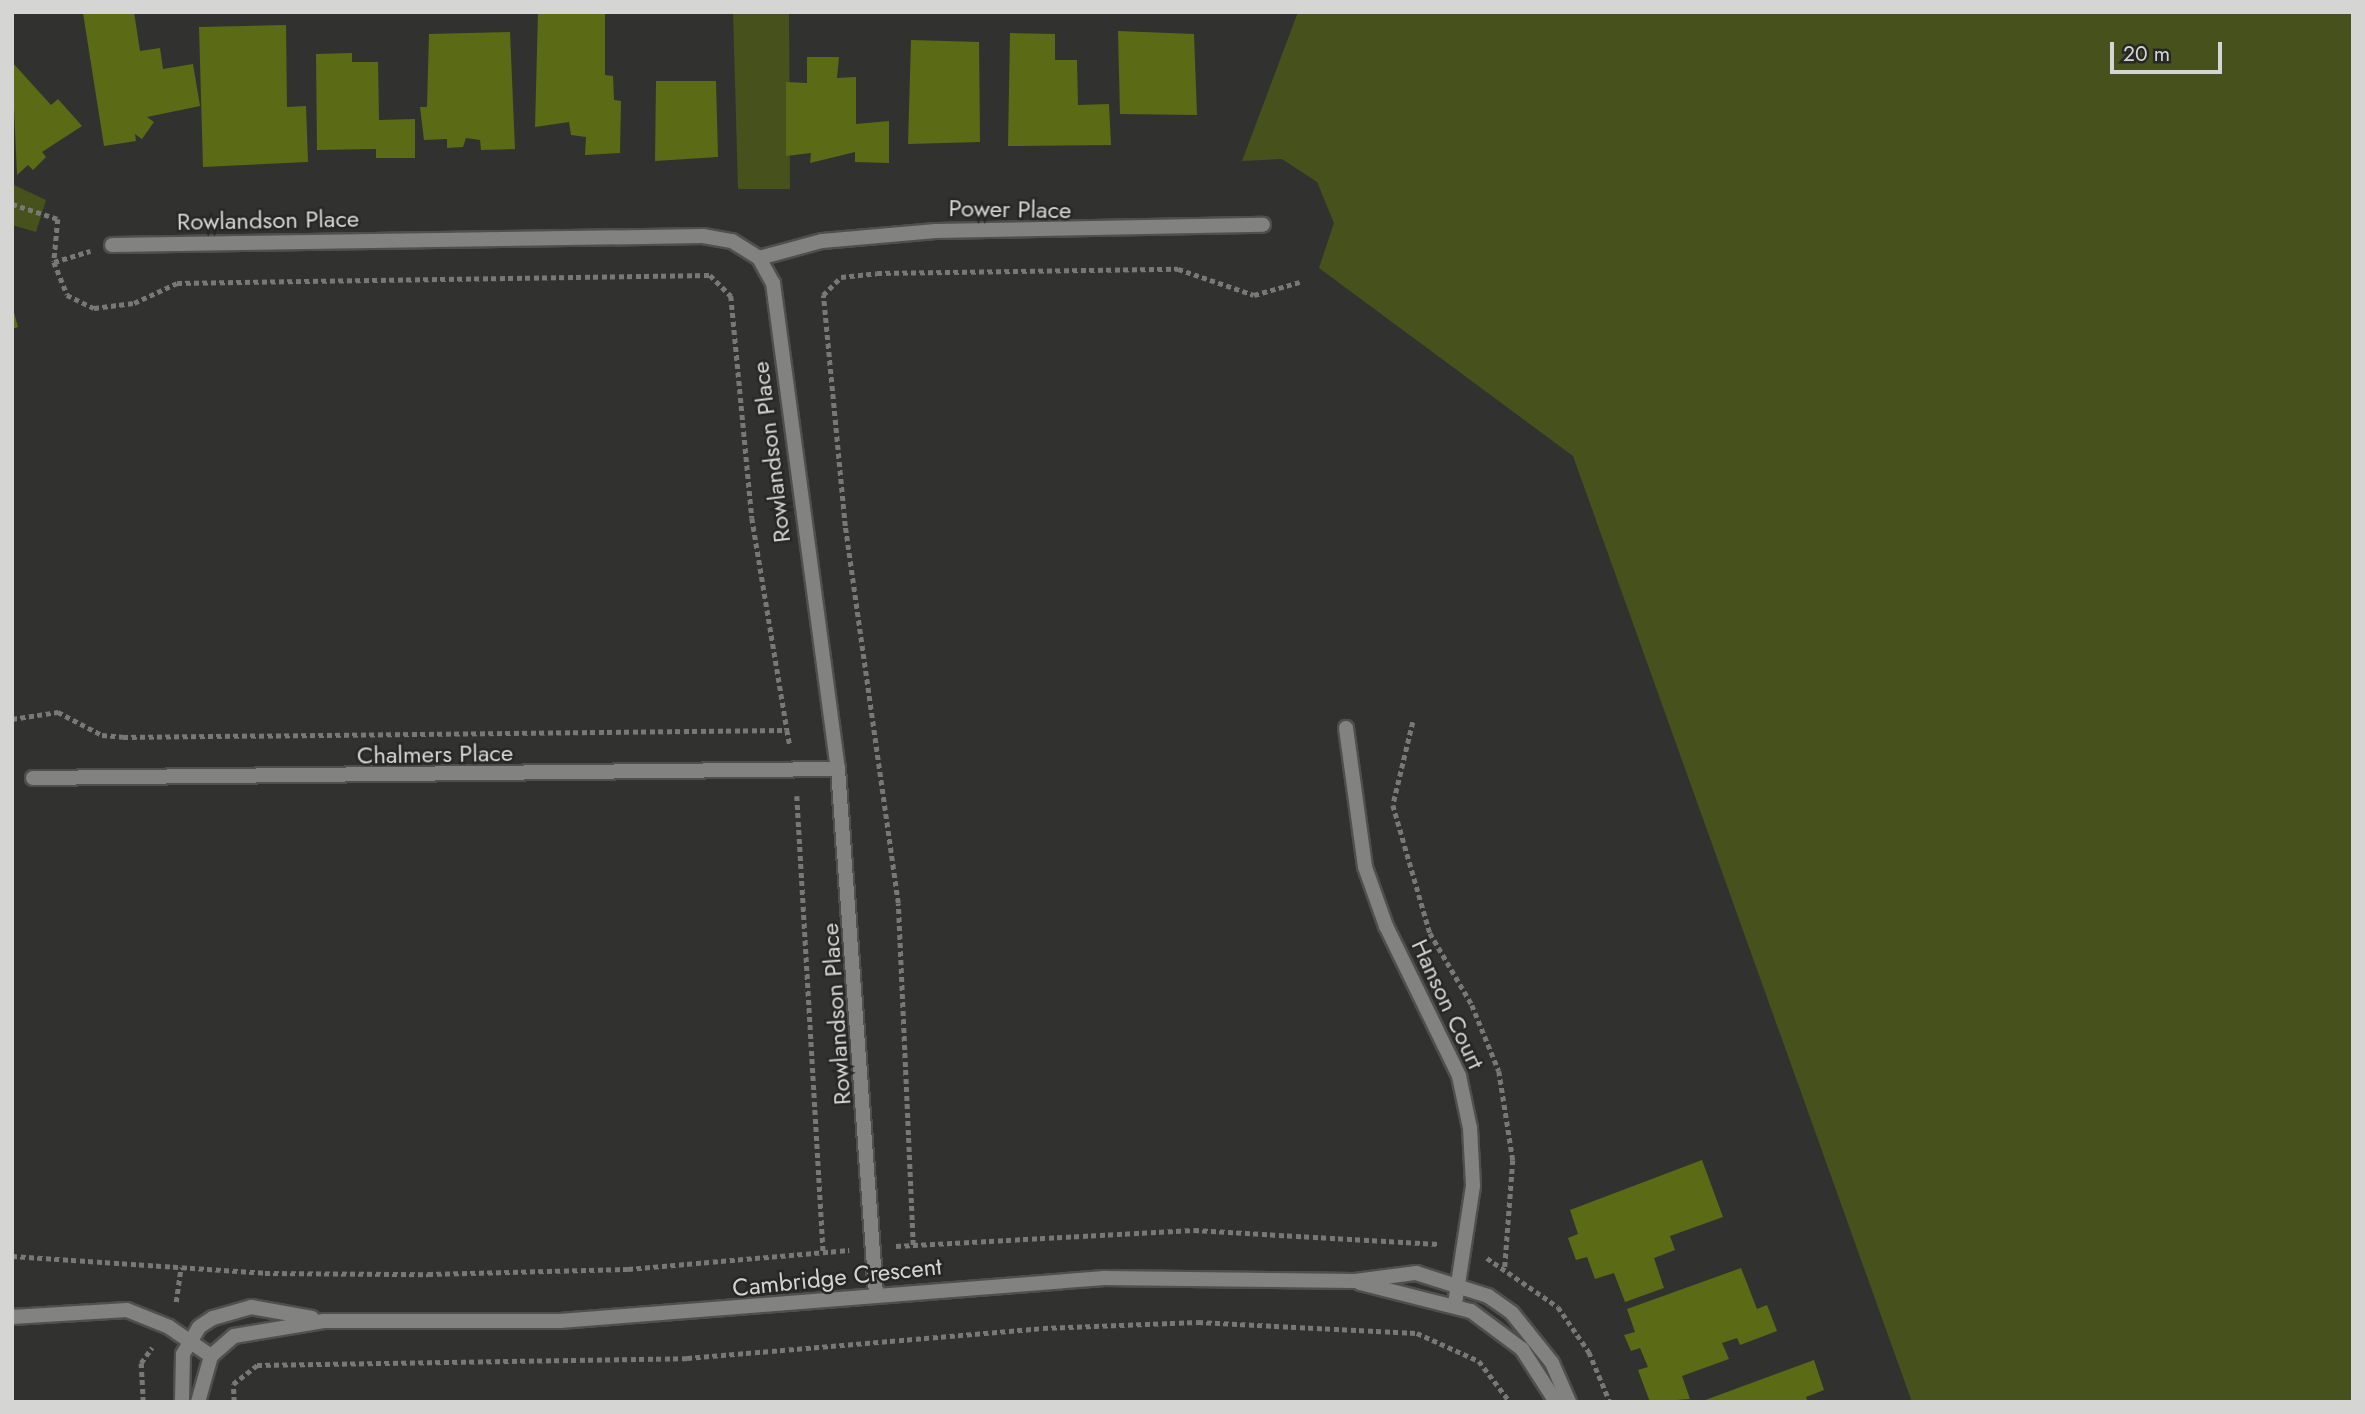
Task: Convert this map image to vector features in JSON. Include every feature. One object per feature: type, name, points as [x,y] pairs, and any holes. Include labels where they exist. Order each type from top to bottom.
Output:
[{"type":"street","name":"Power Place","points":[[759,258],[822,241],[936,232],[1262,225]]},
{"type":"street","name":"Rowlandson Place","points":[[112,245],[703,236],[732,241],[759,258],[773,283],[838,769],[876,1294]]},
{"type":"street","name":"Hanson Court","points":[[1346,728],[1365,867],[1386,926],[1459,1076],[1470,1128],[1473,1186],[1455,1303]]},
{"type":"street","name":"Chalmers Place","points":[[33,778],[838,769]]},
{"type":"street","name":"Cambridge Crescent","points":[[211,1356],[249,1331],[324,1321],[573,1321],[876,1294],[1104,1278],[1355,1282],[1416,1273],[1459,1284],[1512,1313],[1552,1363],[1569,1402]]},
{"type":"street","name":"Cambridge Crescent","points":[[1355,1282],[1455,1303],[1522,1349],[1556,1402]]},
{"type":"street","name":"Cambridge Crescent","points":[[189,1340],[213,1318],[251,1307],[324,1321]]},
{"type":"street","points":[[12,1317],[127,1310],[189,1340],[211,1356],[198,1402]]},
{"type":"street","points":[[182,1402],[179,1369],[189,1340]]},
{"type":"path","points":[[12,204],[58,219],[54,262],[67,295],[94,309],[134,303],[177,283],[710,275],[732,296],[752,519],[795,770],[823,1253]]},
{"type":"path","points":[[54,262],[112,245]]},
{"type":"path","points":[[913,1245],[898,903],[845,526],[823,295],[841,277],[877,274],[1178,269],[1254,295],[1300,282]]},
{"type":"path","points":[[12,719],[58,712],[102,735],[123,737],[788,730]]},
{"type":"path","points":[[1413,722],[1393,805],[1430,933],[1472,1005],[1499,1072],[1513,1160],[1505,1267]]},
{"type":"path","points":[[234,1402],[233,1384],[257,1365],[687,1358],[1043,1328],[1198,1322],[1417,1333],[1479,1361],[1510,1402]]},
{"type":"green space","points":[[733,12],[789,12],[790,189],[738,189]]},
{"type":"green space","points":[[1298,12],[2353,12],[2353,1402],[1912,1402],[1573,456],[1319,268],[1334,223],[1317,182],[1282,159],[1242,161]]},
{"type":"green space","points":[[12,184],[46,200],[36,232],[12,225]]},
{"type":"building","points":[[134,12],[140,51],[160,48],[163,69],[193,64],[200,106],[147,117],[154,122],[142,139],[135,134],[136,141],[104,146],[83,13]]},
{"type":"building","points":[[538,12],[605,12],[605,75],[613,76],[614,100],[621,101],[620,153],[585,155],[586,137],[571,135],[569,122],[535,127]]},
{"type":"building","points":[[286,25],[287,107],[306,106],[308,162],[203,167],[199,27]]},
{"type":"building","points":[[1118,31],[1194,34],[1197,115],[1120,114]]},
{"type":"building","points":[[510,32],[515,149],[481,150],[480,140],[466,138],[463,147],[447,148],[447,139],[424,140],[420,107],[427,107],[429,34]]},
{"type":"building","points":[[1010,33],[1055,34],[1055,60],[1077,60],[1078,105],[1109,104],[1111,145],[1008,146]]},
{"type":"building","points":[[911,40],[979,42],[980,142],[908,144]]},
{"type":"building","points":[[352,53],[352,62],[378,62],[379,120],[415,119],[415,158],[376,158],[376,149],[317,150],[316,54]]},
{"type":"building","points":[[807,57],[839,57],[837,78],[856,77],[856,124],[889,121],[889,163],[855,162],[855,152],[810,163],[811,153],[786,156],[786,82],[807,83]]},
{"type":"building","points":[[12,62],[51,105],[58,99],[82,126],[42,152],[46,157],[33,170],[28,165],[17,175]]},
{"type":"building","points":[[656,81],[716,81],[718,157],[655,161]]},
{"type":"building","points":[[12,305],[18,327],[12,329]]},
{"type":"building","points":[[1702,1160],[1723,1217],[1670,1236],[1675,1250],[1654,1258],[1664,1288],[1625,1302],[1614,1273],[1595,1279],[1587,1257],[1576,1260],[1568,1238],[1578,1234],[1570,1210]]},
{"type":"building","points":[[1741,1268],[1757,1309],[1767,1305],[1777,1331],[1740,1345],[1737,1338],[1722,1343],[1729,1359],[1682,1376],[1690,1399],[1650,1402],[1638,1370],[1648,1367],[1640,1348],[1631,1351],[1624,1335],[1635,1332],[1627,1309]]},
{"type":"building","points":[[1814,1360],[1824,1390],[1806,1397],[1808,1402],[1700,1402]]}]
